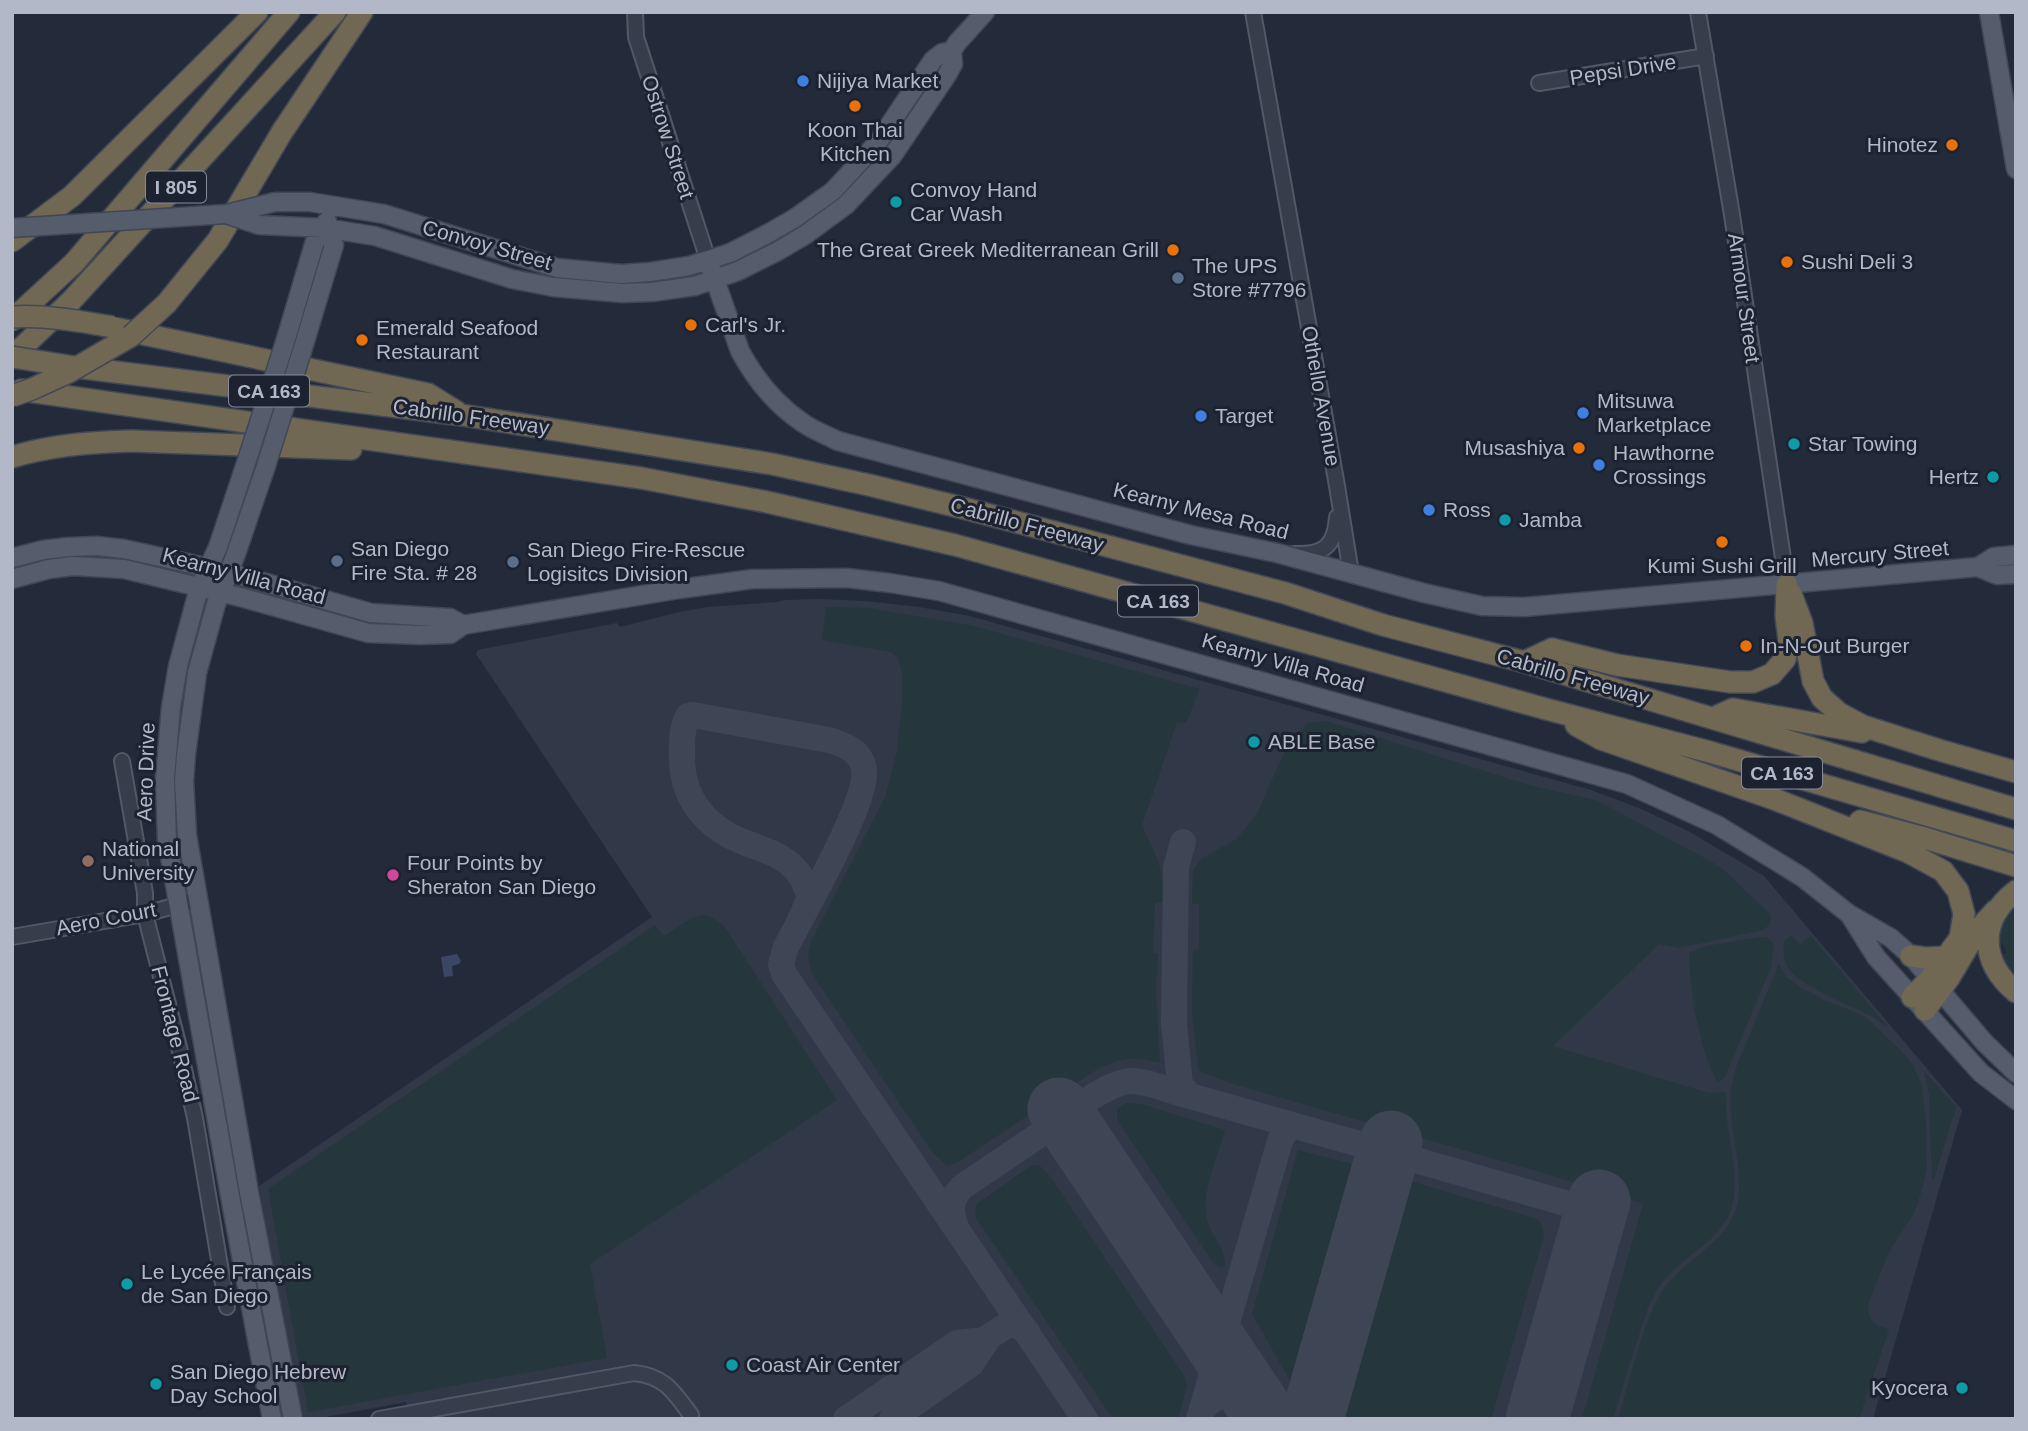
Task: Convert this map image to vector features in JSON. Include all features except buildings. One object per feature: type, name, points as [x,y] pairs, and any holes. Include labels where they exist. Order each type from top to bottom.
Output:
[{"type":"highway","points":[[12,241],[72,196],[257,12]]},
{"type":"highway","name":"I 805","points":[[12,318],[74,263],[289,12]]},
{"type":"highway","name":"I 805","points":[[12,357],[71,301],[335,12]]},
{"type":"highway","points":[[19,392],[69,372],[131,336],[167,303],[218,240],[282,131],[362,12]]},
{"type":"highway","points":[[12,318],[33,316],[113,327],[428,394],[462,415]]},
{"type":"highway","name":"Cabrillo Freeway","points":[[12,357],[462,415],[772,464],[869,485],[1285,593],[1383,625],[1524,662],[2016,809]]},
{"type":"highway","name":"Cabrillo Freeway","points":[[19,392],[640,478],[767,502],[928,539],[1710,752],[2016,841]]},
{"type":"highway","points":[[12,457],[42,448],[99,441],[173,441],[354,450],[392,443]]},
{"type":"highway","points":[[1524,662],[1552,649],[1617,665],[1730,682],[1753,682],[1772,674],[1785,659],[1789,640],[1786,616],[1787,585]]},
{"type":"highway","points":[[1787,585],[1802,623],[1813,681],[1822,698],[1839,712],[1854,722],[2016,772]]},
{"type":"highway","points":[[1546,709],[1601,738],[1774,799],[1908,852],[1943,871],[1958,891],[1964,914],[1960,938],[1946,957],[1935,984],[1919,1004]]},
{"type":"highway","points":[[1713,718],[1733,709],[1939,750]]},
{"type":"highway","points":[[1774,799],[1928,839],[2016,866]]},
{"type":"highway","points":[[1935,984],[1949,978],[1977,932],[2016,891]]},
{"type":"highway","points":[[1995,911],[1990,924],[1991,960],[2000,978],[2016,992]]},
{"type":"highway","points":[[1911,956],[1946,957]]},
{"type":"main road","name":"Convoy Street","points":[[226,214],[259,225],[325,228],[375,236],[512,279],[553,287],[622,293],[695,286],[738,271],[779,250],[820,225],[846,205],[893,155],[947,75],[953,64],[952,51],[957,43],[985,12]]},
{"type":"main road","points":[[1989,12],[2016,169]]},
{"type":"main road","name":"Convoy Street","points":[[226,214],[275,202],[310,202],[384,214],[557,268],[621,274],[688,266],[730,253],[769,233],[833,191],[878,142],[933,60],[942,53],[952,51]]},
{"type":"main road","name":"Aero Drive","points":[[272,1419],[167,840],[164,778],[178,666],[199,588],[218,547],[315,241],[325,228],[332,205]]},
{"type":"main road","points":[[12,228],[226,214]]},
{"type":"main road","name":"Aero Drive","points":[[293,1419],[249,1192],[187,835],[184,781],[197,673],[220,592],[266,466],[334,245],[325,228]]},
{"type":"main road","name":"Kearny Mesa Road","points":[[708,260],[747,365],[767,392],[803,424],[838,441],[1191,534],[1277,553],[1471,603],[1524,607],[1787,585]]},
{"type":"main road","name":"Kearny Villa Road","points":[[12,558],[43,550],[97,547],[124,549],[228,572],[371,612],[450,618],[463,625]]},
{"type":"main road","name":"Mercury Street","points":[[1978,567],[1994,556],[2016,555]]},
{"type":"main road","name":"Kearny Villa Road","points":[[12,579],[49,569],[96,566],[124,569],[220,592],[368,633],[420,635],[450,634],[463,625],[753,579],[847,578],[939,592],[1628,784],[1717,825],[1802,877],[1849,914],[1891,938],[1911,956],[1984,1042],[2016,1073]]},
{"type":"main road","name":"Mercury Street","points":[[1787,585],[1978,567],[1997,575],[2016,574]]},
{"type":"main road","name":"Kearny Villa Road","points":[[1849,914],[1876,957],[1981,1073],[2016,1100]]},
{"type":"street","name":"Ostrow Street","points":[[635,12],[636,37],[708,260]]},
{"type":"street","name":"Othello Avenue","points":[[1252,12],[1338,491],[1350,573]]},
{"type":"street","name":"Armour Street","points":[[1698,12],[1736,242],[1787,585]]},
{"type":"street","name":"Pepsi Drive","points":[[1539,83],[1706,56]]},
{"type":"street","points":[[1277,553],[1310,555],[1320,552],[1328,545],[1334,537],[1338,491]]},
{"type":"street","name":"Frontage Road","points":[[122,761],[145,893],[145,914],[180,1047],[195,1118],[227,1307]]},
{"type":"street","name":"Aero Court","points":[[12,937],[145,914],[199,899]]},
{"type":"street","points":[[379,1419],[402,1417],[634,1373],[652,1376],[669,1386],[691,1415]]},
{"type":"shaded area","points":[[818,599],[866,601],[970,616],[1591,790],[1639,808],[1690,832],[1764,876],[1962,1110],[1873,1419],[410,1419],[406,1402],[304,1419],[299,1413],[259,1186],[652,917],[476,654],[478,650],[617,623],[620,627],[708,607]]},
{"type":"shaded area","points":[[826,607],[870,608],[974,626],[1200,689],[1186,723],[1177,722],[1142,825],[1158,862],[1163,890],[1163,902],[1155,903],[1153,953],[1158,953],[1156,991],[1160,1063],[1127,1059],[1096,1070],[955,1164],[947,1166],[933,1153],[812,974],[810,965],[811,941],[885,797],[897,752],[902,703],[902,673],[898,659],[891,652],[822,640]]},
{"type":"shaded area","points":[[1326,721],[1532,786],[1596,800],[1724,870],[1770,914],[1770,923],[1763,930],[1679,948],[1659,944],[1553,1046],[1709,1093],[1726,1092],[1735,1181],[1731,1210],[1725,1222],[1708,1242],[1676,1268],[1655,1294],[1613,1419],[1582,1419],[1643,1204],[1227,1082],[1201,1072],[1198,1068],[1192,1013],[1193,950],[1199,949],[1199,904],[1192,903],[1193,871],[1202,858],[1237,839],[1258,812],[1292,738],[1308,723]]},
{"type":"shaded area","points":[[2016,900],[2016,974],[2001,961],[2002,955],[2007,953],[2000,942],[2004,920]]},
{"type":"shaded area","points":[[701,915],[710,916],[724,926],[837,1100],[590,1264],[607,1358],[308,1412],[268,1189],[655,925],[664,936]]},
{"type":"shaded area","points":[[1791,936],[1800,944],[1811,936],[1887,1026],[1815,989],[1794,975],[1788,968],[1784,955],[1784,941]]},
{"type":"shaded area","points":[[1768,938],[1774,944],[1771,967],[1725,1077],[1718,1083],[1706,1055],[1697,1020],[1689,953],[1706,946]]},
{"type":"shaded area","points":[[1779,964],[1786,977],[1800,987],[1868,1019],[1906,1056],[1922,1086],[1927,1167],[1915,1211],[1889,1252],[1869,1301],[1868,1314],[1873,1322],[1889,1329],[1859,1419],[1618,1419],[1638,1350],[1657,1299],[1674,1277],[1723,1232],[1736,1209],[1739,1187],[1730,1107],[1732,1083]]},
{"type":"shaded area","points":[[1924,1071],[1956,1107],[1934,1179],[1929,1094]]},
{"type":"shaded area","points":[[1126,1103],[1141,1104],[1225,1130],[1208,1187],[1205,1210],[1209,1226],[1225,1258],[1222,1268],[1215,1265],[1117,1120],[1117,1109]]},
{"type":"shaded area","points":[[1298,1150],[1351,1164],[1356,1170],[1302,1374],[1297,1384],[1291,1382],[1252,1314]]},
{"type":"shaded area","points":[[1032,1165],[1040,1166],[1049,1175],[1183,1374],[1187,1385],[1178,1419],[1113,1419],[976,1218],[977,1204]]},
{"type":"shaded area","points":[[1407,1180],[1531,1217],[1542,1226],[1544,1236],[1491,1419],[1337,1419],[1403,1185]]},
{"type":"water","points":[[457,954],[461,961],[452,966],[453,976],[444,977],[441,957]]},
{"type":"taxiway","points":[[693,715],[829,740],[851,749],[862,763],[863,785],[846,831],[833,858],[785,949],[806,906],[809,895],[807,889],[797,872],[784,859],[728,835],[698,809],[686,786],[682,758],[684,726],[688,716],[693,715]]},
{"type":"taxiway","points":[[1183,842],[1176,867],[1174,1023],[1180,1085],[1190,1096]]},
{"type":"taxiway","points":[[785,949],[781,965],[784,974],[1085,1419]]},
{"type":"taxiway","points":[[956,1227],[952,1206],[962,1187],[1048,1129],[1065,1130],[1079,1141],[1074,1128],[1075,1114],[1084,1103],[1100,1092],[1132,1081],[1149,1083],[1176,1092]]},
{"type":"taxiway","points":[[1178,1090],[1176,1092],[1377,1149],[1382,1159],[1383,1171]]},
{"type":"taxiway","points":[[1199,1419],[1280,1141],[1286,1130],[1294,1126]]},
{"type":"taxiway","points":[[1383,1171],[1392,1161],[1405,1157],[1596,1212]]},
{"type":"taxiway","points":[[846,1419],[957,1343],[984,1340],[1012,1325],[1027,1332]]},
{"type":"taxiway","points":[[892,1419],[971,1364],[989,1337]]},
{"type":"taxiway","points":[[1202,1411],[1216,1398],[1229,1395],[1242,1396],[1261,1411]]},
{"type":"runway","points":[[1059,1109],[1267,1419]]},
{"type":"runway","points":[[1312,1419],[1391,1142]]},
{"type":"runway","points":[[1537,1419],[1599,1201]]},
{"type":"place","name":"Nijiya Market","points":[[803,81]]},
{"type":"place","name":"Koon Thai Kitchen","points":[[855,106]]},
{"type":"place","name":"Hinotez","points":[[1952,145]]},
{"type":"place","name":"Convoy Hand Car Wash","points":[[896,202]]},
{"type":"place","name":"The Great Greek Mediterranean Grill","points":[[1173,250]]},
{"type":"place","name":"Sushi Deli 3","points":[[1787,262]]},
{"type":"place","name":"The UPS Store #7796","points":[[1178,278]]},
{"type":"place","name":"Carl's Jr.","points":[[691,325]]},
{"type":"place","name":"Emerald Seafood Restaurant","points":[[362,340]]},
{"type":"place","name":"Mitsuwa Marketplace","points":[[1583,413]]},
{"type":"place","name":"Target","points":[[1201,416]]},
{"type":"place","name":"Star Towing","points":[[1794,444]]},
{"type":"place","name":"Musashiya","points":[[1579,448]]},
{"type":"place","name":"Hawthorne Crossings","points":[[1599,465]]},
{"type":"place","name":"Hertz","points":[[1993,477]]},
{"type":"place","name":"Ross","points":[[1429,510]]},
{"type":"place","name":"Jamba","points":[[1505,520]]},
{"type":"place","name":"Kumi Sushi Grill","points":[[1722,542]]},
{"type":"place","name":"San Diego Fire Sta. # 28","points":[[337,561]]},
{"type":"place","name":"San Diego Fire-Rescue Logisitcs Division","points":[[513,562]]},
{"type":"place","name":"In-N-Out Burger","points":[[1746,646]]},
{"type":"place","name":"ABLE Base","points":[[1254,742]]},
{"type":"place","name":"National University","points":[[88,861]]},
{"type":"place","name":"Four Points by Sheraton San Diego","points":[[393,875]]},
{"type":"place","name":"Le Lycée Français de San Diego","points":[[127,1284]]},
{"type":"place","name":"Coast Air Center","points":[[732,1365]]},
{"type":"place","name":"San Diego Hebrew Day School","points":[[156,1384]]},
{"type":"place","name":"Kyocera","points":[[1962,1388]]}]
